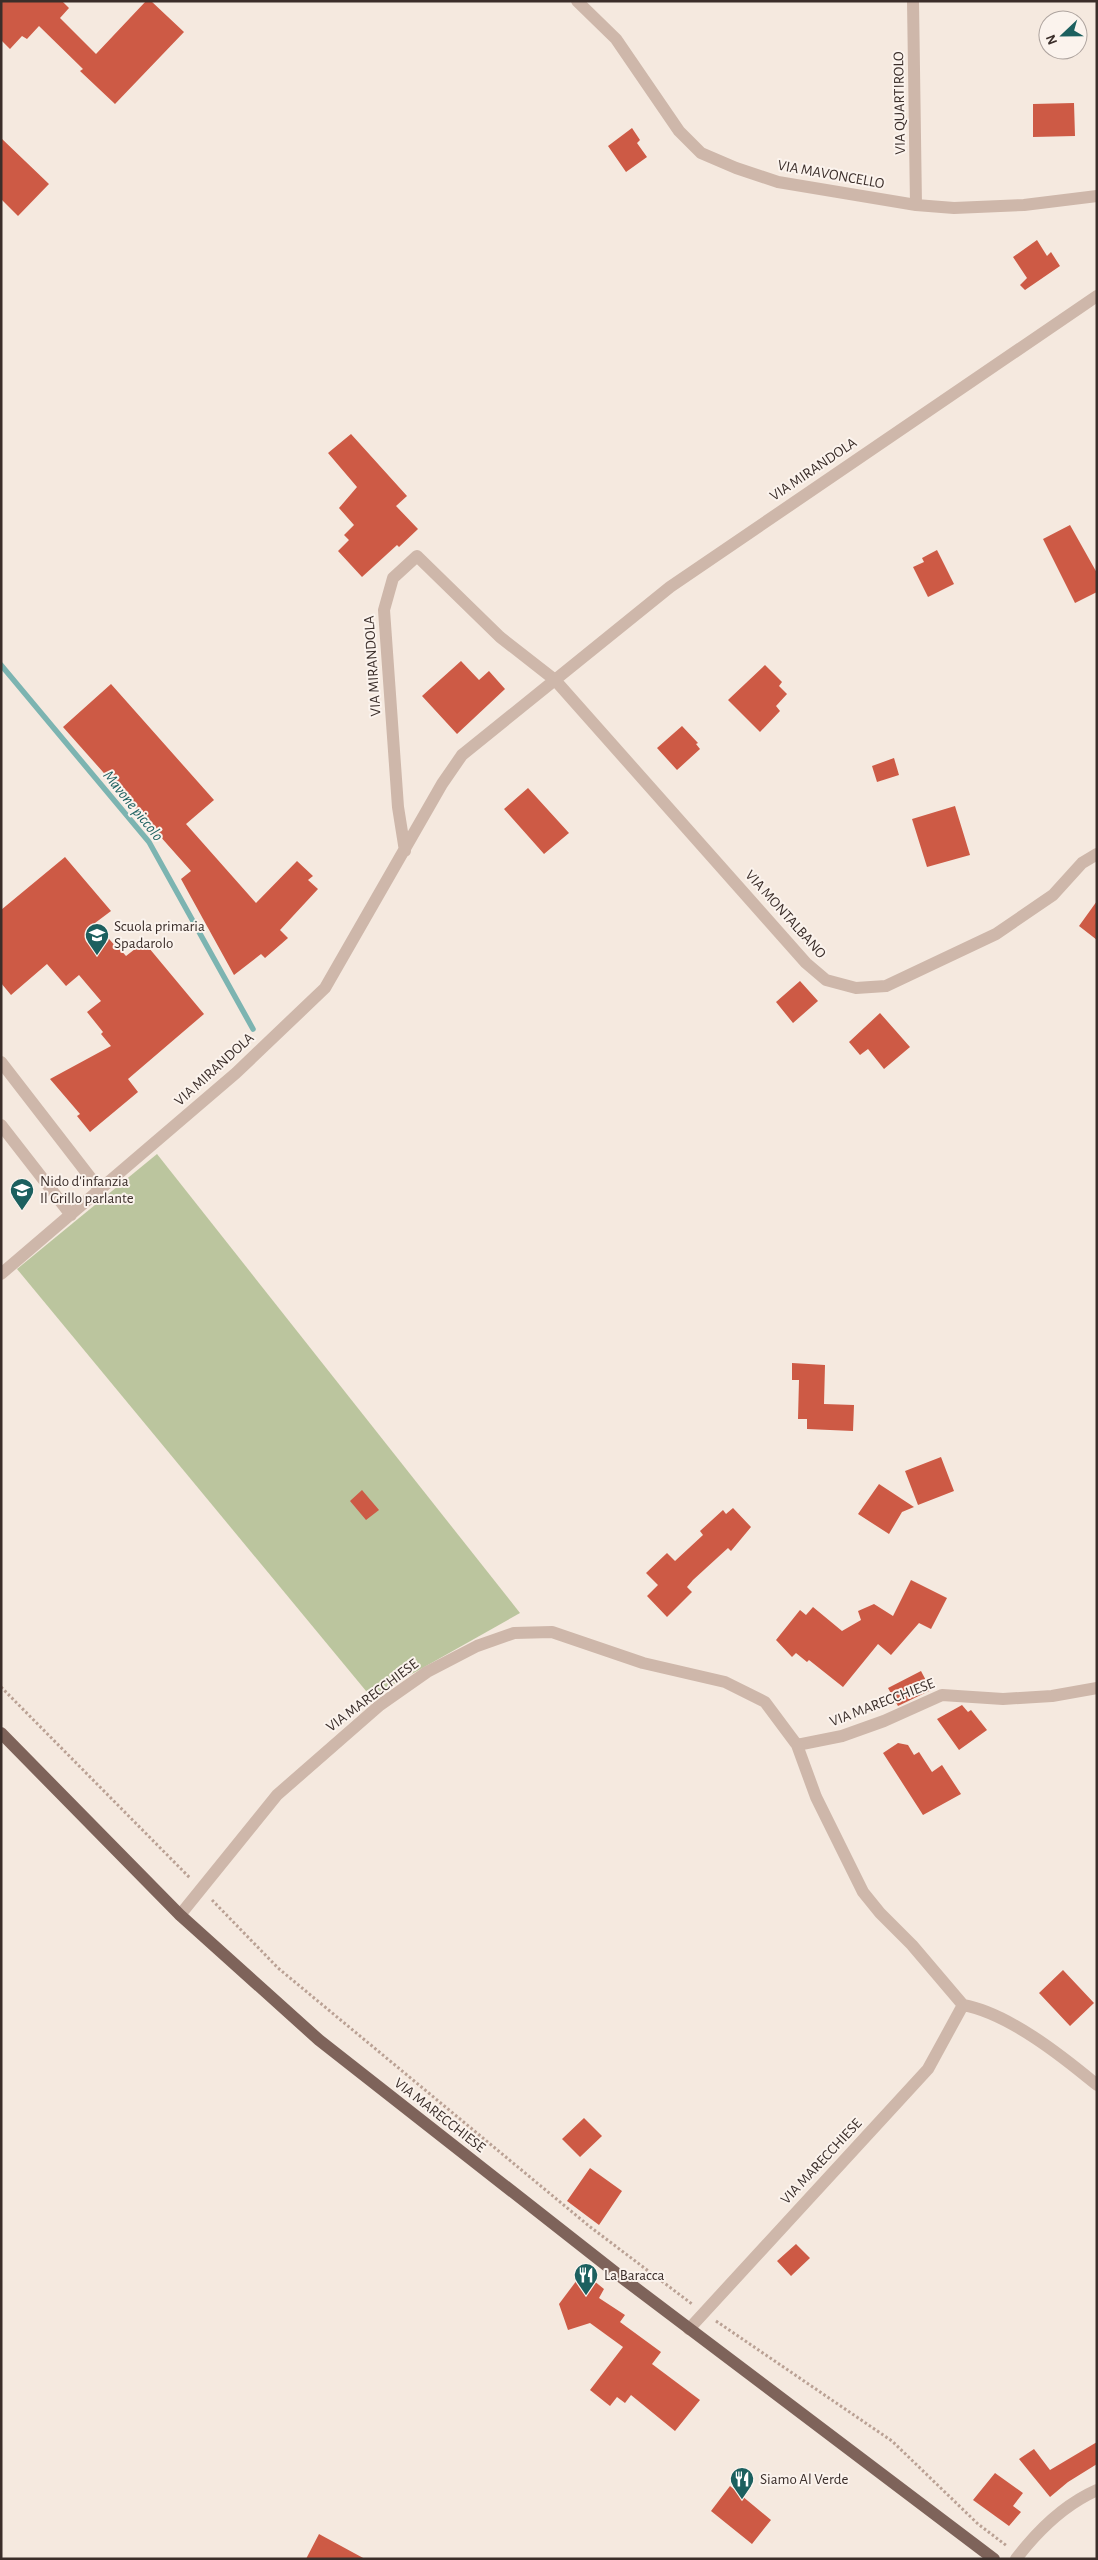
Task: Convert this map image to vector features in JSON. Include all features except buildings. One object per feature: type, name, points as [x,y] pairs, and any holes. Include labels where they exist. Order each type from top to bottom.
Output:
[{"type":"main road","name":"VIA MARECCHIESE","points":[[1,1733],[180,1915],[319,2040],[689,2328],[994,2559]]},
{"type":"street","name":"VIA MAVONCELLO","points":[[577,1],[616,39],[679,132],[700,153],[778,182],[916,204],[954,208],[1024,205],[1097,196]]},
{"type":"street","name":"VIA QUARTIROLO","points":[[914,1],[916,204]]},
{"type":"street","name":"VIA MIRANDOLA","points":[[1,1274],[236,1073],[325,988],[442,784],[462,756],[670,587],[1097,296]]},
{"type":"street","name":"VIA MIRANDOLA","points":[[405,851],[398,807],[384,610],[394,578],[417,556],[500,636],[555,680]]},
{"type":"street","name":"VIA MONTALBANO","points":[[555,680],[806,963],[826,980],[856,988],[886,986],[996,934],[1053,895],[1082,863],[1097,854]]},
{"type":"street","points":[[1,1062],[100,1190]]},
{"type":"street","points":[[1,1125],[71,1215]]},
{"type":"street","name":"VIA MARECCHIESE","points":[[180,1915],[277,1795],[341,1736],[380,1705],[427,1672],[477,1646],[514,1633],[552,1632],[642,1663],[725,1682],[765,1702],[797,1745],[816,1797],[863,1892],[880,1913],[912,1944],[963,2005],[928,2068],[689,2328]]},
{"type":"street","name":"VIA MARECCHIESE","points":[[797,1745],[842,1736],[884,1721],[942,1695],[1003,1699],[1052,1696],[1097,1688]]},
{"type":"street","points":[[963,2005],[982,2008],[1041,2042],[1097,2085]]},
{"type":"street","points":[[1016,2559],[1034,2535],[1055,2515],[1097,2490]]},
{"type":"path","points":[[1,1687],[197,1885]]},
{"type":"path","points":[[205,1892],[278,1968],[590,2226],[704,2313],[892,2441],[978,2524],[995,2537]]},
{"type":"green space","points":[[157,1154],[520,1613],[371,1697],[17,1269]]},
{"type":"waterway","name":"Mavone piccolo","points":[[1,665],[149,842],[253,1029]]},
{"type":"place","name":"Scuola primaria Spadarolo","points":[[97,956]]},
{"type":"place","name":"Nido d'infanzia Il Grillo parlante","points":[[22,1211]]},
{"type":"place","name":"La Baracca","points":[[586,2296]]},
{"type":"place","name":"Siamo Al Verde","points":[[742,2500]]}]
